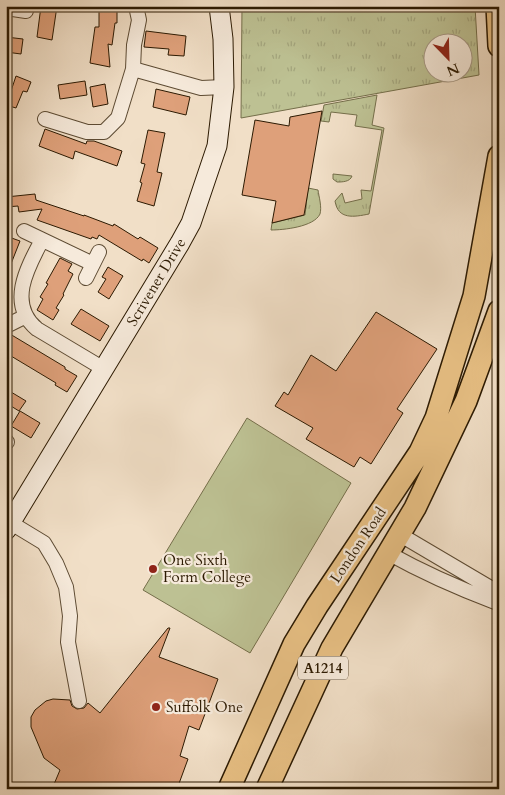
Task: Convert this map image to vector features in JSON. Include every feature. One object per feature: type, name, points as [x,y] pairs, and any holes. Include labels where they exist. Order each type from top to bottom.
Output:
[{"type":"main road","points":[[497,6],[499,46]]},
{"type":"main road","name":"London Road","points":[[229,789],[294,644],[317,606],[420,452],[436,418],[474,296],[499,156]]},
{"type":"main road","name":"London Road","points":[[267,789],[332,648],[390,541],[415,508],[466,401],[499,311]]},
{"type":"main road","points":[[271,693],[308,644],[348,576],[367,552],[390,541],[383,521],[391,496]]},
{"type":"street","points":[[6,8],[26,11],[27,6]]},
{"type":"street","points":[[45,119],[87,132],[104,132],[118,118],[133,69],[134,45],[139,20],[136,6]]},
{"type":"street","name":"Scrivener Drive","points":[[8,526],[191,223],[217,146],[224,87],[223,39],[219,6]]},
{"type":"street","points":[[133,69],[202,88],[224,87]]},
{"type":"street","points":[[24,231],[42,240],[96,258],[86,278]]},
{"type":"street","points":[[42,240],[31,262],[21,290],[22,308],[37,329],[104,369]]},
{"type":"street","points":[[6,326],[26,316]]},
{"type":"street","points":[[8,526],[44,543],[56,562],[66,587],[70,616],[68,642],[79,701]]},
{"type":"street","points":[[390,541],[499,593]]},
{"type":"street","points":[[390,541],[413,567],[471,593],[499,602]]},
{"type":"green space","points":[[242,6],[475,6],[479,75],[472,76],[472,32],[422,32],[422,82],[440,82],[241,118]]},
{"type":"green space","points":[[377,95],[372,125],[384,128],[369,214],[348,216],[339,211],[335,201],[342,193],[345,203],[362,199],[361,190],[371,191],[382,130],[355,126],[357,115],[331,112],[329,122],[321,121],[324,105]]},
{"type":"green space","points":[[333,174],[352,176],[348,181],[337,182],[333,179]]},
{"type":"green space","points":[[308,188],[318,190],[321,208],[317,218],[298,227],[271,230],[272,223],[305,215]]},
{"type":"green space","points":[[247,418],[351,483],[250,653],[143,590]]},
{"type":"building","points":[[41,6],[57,6],[52,40],[37,37]]},
{"type":"building","points":[[99,8],[117,8],[117,23],[115,23],[112,45],[108,44],[110,67],[90,63],[95,27],[99,27]]},
{"type":"building","points":[[146,31],[186,36],[184,56],[168,55],[169,49],[144,47]]},
{"type":"building","points":[[6,37],[23,39],[21,54],[6,52]]},
{"type":"building","points":[[16,76],[31,82],[27,92],[23,91],[16,108],[6,105],[6,89],[11,91]]},
{"type":"building","points":[[85,81],[87,95],[60,99],[58,85]]},
{"type":"building","points":[[105,84],[108,104],[93,107],[90,87]]},
{"type":"building","points":[[156,89],[190,97],[186,115],[153,107]]},
{"type":"building","points":[[322,111],[304,215],[272,223],[276,201],[242,195],[255,120],[289,126],[290,117]]},
{"type":"building","points":[[45,129],[86,144],[87,141],[94,141],[122,151],[117,166],[75,151],[73,159],[39,146]]},
{"type":"building","points":[[148,130],[165,133],[157,172],[162,173],[154,206],[137,201],[145,164],[141,163]]},
{"type":"building","points":[[35,194],[36,200],[113,226],[114,224],[138,239],[140,237],[158,248],[149,263],[143,259],[142,261],[99,235],[97,239],[92,237],[91,239],[37,220],[42,209],[19,212],[18,206],[6,207],[6,197]]},
{"type":"building","points":[[6,236],[20,241],[7,274],[6,273]]},
{"type":"building","points":[[60,258],[72,264],[68,271],[73,274],[56,308],[59,310],[53,320],[37,310],[43,299],[40,297],[48,284],[46,283]]},
{"type":"building","points":[[108,267],[123,276],[109,299],[98,292],[106,279],[102,277]]},
{"type":"building","points":[[81,309],[109,326],[100,341],[71,324]]},
{"type":"building","points":[[376,312],[437,349],[397,409],[403,413],[371,464],[360,457],[354,467],[306,439],[313,428],[275,406],[284,392],[288,395],[311,355],[336,371]]},
{"type":"building","points":[[10,334],[77,376],[67,392],[55,385],[56,383],[6,353],[6,341]]},
{"type":"building","points":[[6,389],[26,401],[19,411],[6,403]]},
{"type":"building","points":[[20,411],[40,423],[31,438],[11,426]]},
{"type":"building","name":"Suffolk One","points":[[168,628],[170,628],[159,657],[218,679],[199,730],[189,726],[180,756],[188,759],[177,789],[52,789],[60,770],[44,758],[31,727],[31,717],[35,710],[46,701],[53,699],[70,700],[72,706],[77,709],[84,708],[88,703],[100,713]]},
{"type":"place","name":"One Sixth Form College","points":[[153,569]]},
{"type":"place","name":"Suffolk One","points":[[156,707]]}]
